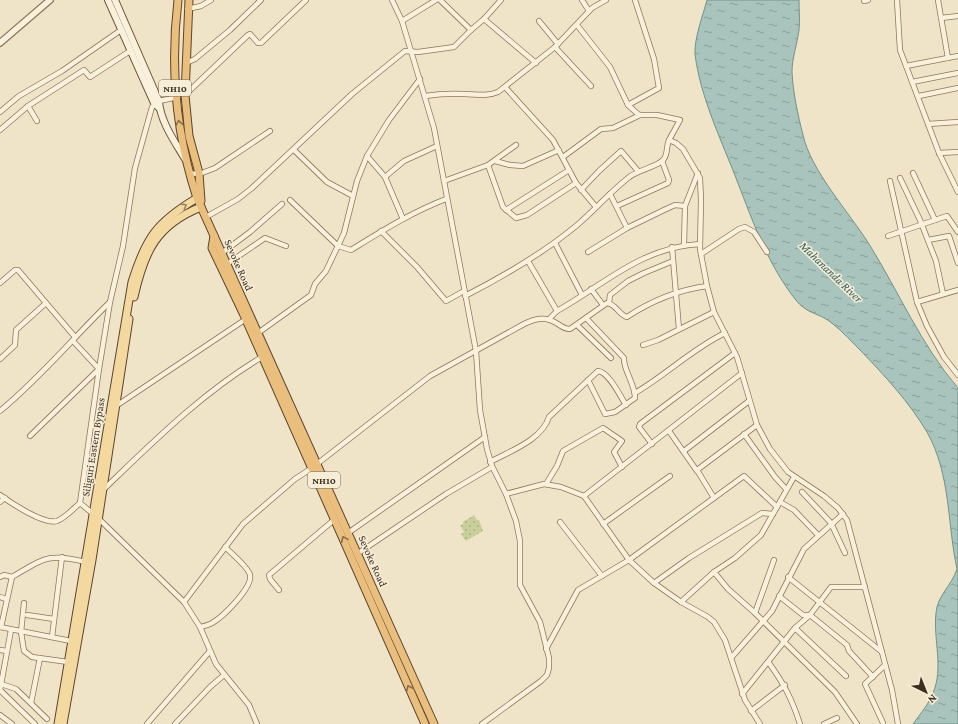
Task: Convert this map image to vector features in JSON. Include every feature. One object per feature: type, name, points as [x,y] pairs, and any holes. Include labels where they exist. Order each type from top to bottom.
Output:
[{"type":"highway","name":"NH10","points":[[178,0],[175,48],[176,97],[179,123],[190,174],[201,207],[214,236]]},
{"type":"highway","points":[[189,0],[187,9],[185,95],[189,136],[198,173],[201,207]]},
{"type":"highway","name":"Sevoke Road","points":[[214,236],[258,333],[315,466],[335,519],[425,724]]},
{"type":"highway","name":"Sevoke Road","points":[[214,236],[212,248],[246,319],[262,357],[348,533],[434,724]]},
{"type":"main road","points":[[108,0],[130,51],[157,102]]},
{"type":"main road","points":[[115,0],[172,138],[186,160]]},
{"type":"main road","name":"Siliguri Eastern Bypass","points":[[63,724],[96,516],[122,336],[132,282],[139,260],[155,229],[176,211],[198,198]]},
{"type":"main road","name":"Siliguri Eastern Bypass","points":[[58,724],[71,641],[86,562],[103,490],[137,283],[145,258],[158,235],[166,227],[186,213],[201,207]]},
{"type":"street","points":[[0,43],[50,0]]},
{"type":"street","points":[[187,9],[202,6],[211,0]]},
{"type":"street","points":[[186,63],[195,59],[230,30],[261,0]]},
{"type":"street","points":[[0,502],[2,497],[44,520],[54,522],[59,520],[80,503],[110,302],[123,246],[135,168],[150,111],[157,102],[185,95],[248,35],[251,35],[260,43],[306,0]]},
{"type":"street","points":[[392,0],[402,21],[412,52],[425,96],[437,146],[476,351],[480,410],[490,462],[506,494],[519,530],[520,586],[540,622],[549,668],[547,675],[482,724]]},
{"type":"street","points":[[402,21],[436,0]]},
{"type":"street","points":[[440,0],[471,30]]},
{"type":"street","points":[[206,216],[245,194],[385,65],[405,51],[412,52],[454,47],[484,19],[501,0]]},
{"type":"street","points":[[582,0],[589,11]]},
{"type":"street","points":[[425,96],[446,93],[488,96],[505,87],[557,45],[589,11],[606,0]]},
{"type":"street","points":[[628,105],[659,88],[654,59],[635,0]]},
{"type":"street","points":[[897,0],[899,46],[939,153],[958,192]]},
{"type":"street","points":[[938,0],[948,58]]},
{"type":"street","points":[[941,18],[958,16]]},
{"type":"street","points":[[484,19],[536,63]]},
{"type":"street","points":[[539,21],[557,45],[592,86]]},
{"type":"street","points":[[577,25],[610,67],[628,105],[640,115]]},
{"type":"street","points":[[0,112],[19,96],[75,62],[121,30]]},
{"type":"street","points":[[0,130],[28,106],[84,70],[90,77],[130,51]]},
{"type":"street","points":[[906,66],[958,56]]},
{"type":"street","points":[[912,82],[958,72]]},
{"type":"street","points":[[258,333],[311,295],[315,284],[326,270],[344,233],[353,196],[367,156],[389,120],[420,80]]},
{"type":"street","points":[[505,87],[544,130],[559,150],[576,183],[596,207]]},
{"type":"street","points":[[918,96],[958,88]]},
{"type":"street","points":[[28,106],[37,120]]},
{"type":"street","points":[[381,231],[417,267],[446,301],[509,273],[528,261],[555,243],[577,225],[610,194],[638,171],[662,161],[665,156],[669,140],[680,120],[657,114],[640,115],[613,128],[601,130],[563,157]]},
{"type":"street","points":[[928,124],[958,122]]},
{"type":"street","points":[[190,174],[215,168],[270,131]]},
{"type":"street","points":[[669,140],[683,148],[698,173],[702,200],[700,244],[707,286],[714,312],[735,353],[756,425],[770,449],[794,477],[824,496],[843,514],[849,526],[892,690],[898,724]]},
{"type":"street","points":[[444,181],[488,165],[516,145]]},
{"type":"street","points":[[385,177],[404,161],[437,146]]},
{"type":"street","points":[[294,150],[327,182],[353,196]]},
{"type":"street","points":[[495,160],[510,165],[523,166],[559,150]]},
{"type":"street","points":[[581,190],[621,151],[638,171]]},
{"type":"street","points":[[939,153],[958,152]]},
{"type":"street","points":[[367,156],[385,177],[403,219]]},
{"type":"street","points":[[617,206],[668,183],[669,180],[662,161]]},
{"type":"street","points":[[488,165],[503,207],[514,217],[523,217],[576,183]]},
{"type":"street","points":[[506,210],[569,170]]},
{"type":"street","points":[[684,245],[685,206],[698,173]]},
{"type":"street","points":[[913,173],[935,220]]},
{"type":"street","points":[[900,178],[936,261],[943,294]]},
{"type":"street","points":[[890,181],[903,231],[918,302],[927,326],[944,357],[958,375]]},
{"type":"street","points":[[610,194],[628,228]]},
{"type":"street","points":[[290,200],[338,246],[351,250],[381,231],[427,206],[446,199]]},
{"type":"street","points":[[222,253],[250,232],[282,204]]},
{"type":"street","points":[[588,252],[628,228],[675,205],[685,206]]},
{"type":"street","points":[[888,236],[948,216],[958,232]]},
{"type":"street","points":[[701,254],[739,228],[745,227],[754,232],[767,252]]},
{"type":"street","points":[[928,240],[949,236],[958,262]]},
{"type":"street","points":[[227,264],[265,238],[286,246]]},
{"type":"street","points":[[555,243],[582,295]]},
{"type":"street","points":[[549,319],[557,311],[620,270],[672,247],[700,244]]},
{"type":"street","points":[[672,247],[679,329]]},
{"type":"street","points":[[528,261],[557,311]]},
{"type":"street","points":[[609,302],[610,295],[628,281],[673,261]]},
{"type":"street","points":[[0,283],[17,270],[46,303],[99,369]]},
{"type":"street","points":[[609,302],[623,316],[627,317],[646,305],[676,293],[707,286]]},
{"type":"street","points":[[591,289],[603,305]]},
{"type":"street","points":[[918,302],[958,290]]},
{"type":"street","points":[[0,411],[32,383],[110,302]]},
{"type":"street","points":[[184,602],[243,524],[295,479],[315,466],[430,376],[532,320],[549,319],[567,329],[577,325],[609,302]]},
{"type":"street","points":[[0,359],[15,346],[16,330],[46,303]]},
{"type":"street","points":[[643,345],[658,340],[697,322],[714,312]]},
{"type":"street","points":[[586,318],[624,358],[623,364],[631,378],[635,398],[615,412],[605,414],[588,380]]},
{"type":"street","points":[[116,406],[246,319]]},
{"type":"street","points":[[577,325],[611,358]]},
{"type":"street","points":[[635,393],[662,376],[696,349],[725,333]]},
{"type":"street","points":[[652,444],[639,427],[640,424],[735,353]]},
{"type":"street","points":[[103,490],[200,402],[230,377],[262,357]]},
{"type":"street","points":[[30,436],[99,369]]},
{"type":"street","points":[[490,462],[532,439],[547,424],[549,417],[598,371],[601,371],[613,384],[626,405]]},
{"type":"street","points":[[584,496],[742,373]]},
{"type":"street","points":[[684,451],[749,401]]},
{"type":"street","points":[[697,471],[756,425]]},
{"type":"street","points":[[546,484],[558,466],[563,451],[603,428],[622,441],[614,452],[622,467]]},
{"type":"street","points":[[669,431],[684,451],[714,498]]},
{"type":"street","points":[[744,434],[775,477],[786,489]]},
{"type":"street","points":[[348,533],[485,437]]},
{"type":"street","points":[[357,554],[446,494],[492,468]]},
{"type":"street","points":[[546,649],[577,591],[629,560],[746,475],[777,507]]},
{"type":"street","points":[[603,524],[670,476]]},
{"type":"street","points":[[681,602],[714,572],[735,558],[759,537],[794,477]]},
{"type":"street","points":[[506,494],[546,484],[561,487],[584,496],[629,560],[654,583],[681,602],[714,622],[725,640],[742,694],[760,724]]},
{"type":"street","points":[[802,492],[831,523],[845,552]]},
{"type":"street","points":[[780,502],[794,510],[818,536]]},
{"type":"street","points":[[80,503],[96,516],[184,602],[200,627],[210,651],[224,675],[249,705],[258,724]]},
{"type":"street","points":[[654,583],[689,558],[762,512],[773,514]]},
{"type":"street","points":[[730,658],[770,613],[804,549],[831,523],[843,514]]},
{"type":"street","points":[[279,590],[270,579],[269,575],[335,519]]},
{"type":"street","points":[[560,522],[602,576]]},
{"type":"street","points":[[200,627],[211,624],[224,614],[244,591],[251,577],[249,572],[225,547]]},
{"type":"street","points":[[52,637],[62,557]]},
{"type":"street","points":[[0,577],[4,575],[12,577],[45,559],[62,557],[86,562]]},
{"type":"street","points":[[755,613],[774,560]]},
{"type":"street","points":[[714,572],[728,589],[755,613],[835,692],[857,724]]},
{"type":"street","points":[[12,577],[0,627],[71,641]]},
{"type":"street","points":[[788,577],[882,652]]},
{"type":"street","points":[[742,694],[769,663],[796,628],[834,586],[865,587]]},
{"type":"street","points":[[779,596],[803,615],[810,614],[847,645],[849,651],[873,676]]},
{"type":"street","points":[[0,597],[6,599]]},
{"type":"street","points":[[24,603],[21,632],[24,651],[28,655],[68,662]]},
{"type":"street","points":[[27,615],[54,619]]},
{"type":"street","points":[[796,628],[846,676]]},
{"type":"street","points":[[0,688],[11,630]]},
{"type":"street","points":[[0,650],[7,652]]},
{"type":"street","points":[[147,724],[210,651]]},
{"type":"street","points":[[31,703],[40,658]]},
{"type":"street","points":[[769,663],[785,685],[800,724]]},
{"type":"street","points":[[883,723],[865,684],[885,665]]},
{"type":"street","points":[[175,724],[210,686],[224,675]]},
{"type":"street","points":[[751,711],[785,685]]},
{"type":"street","points":[[0,688],[16,689],[47,719]]},
{"type":"street","points":[[0,688],[35,724]]},
{"type":"street","points":[[0,715],[12,724]]},
{"type":"street","points":[[824,724],[837,718]]},
{"type":"green space","points":[[474,515],[477,520],[479,520],[483,531],[466,541],[461,534],[464,532],[460,525]]},
{"type":"water","name":"Mahananda River","points":[[707,0],[799,0],[799,30],[792,72],[796,104],[807,149],[822,177],[861,232],[880,262],[921,336],[958,388],[958,724],[913,724],[929,701],[936,683],[938,673],[935,623],[937,607],[957,569],[944,482],[935,448],[920,421],[896,390],[870,360],[837,327],[823,317],[804,308],[795,299],[767,254],[716,129],[697,69],[695,48],[697,34]]}]
